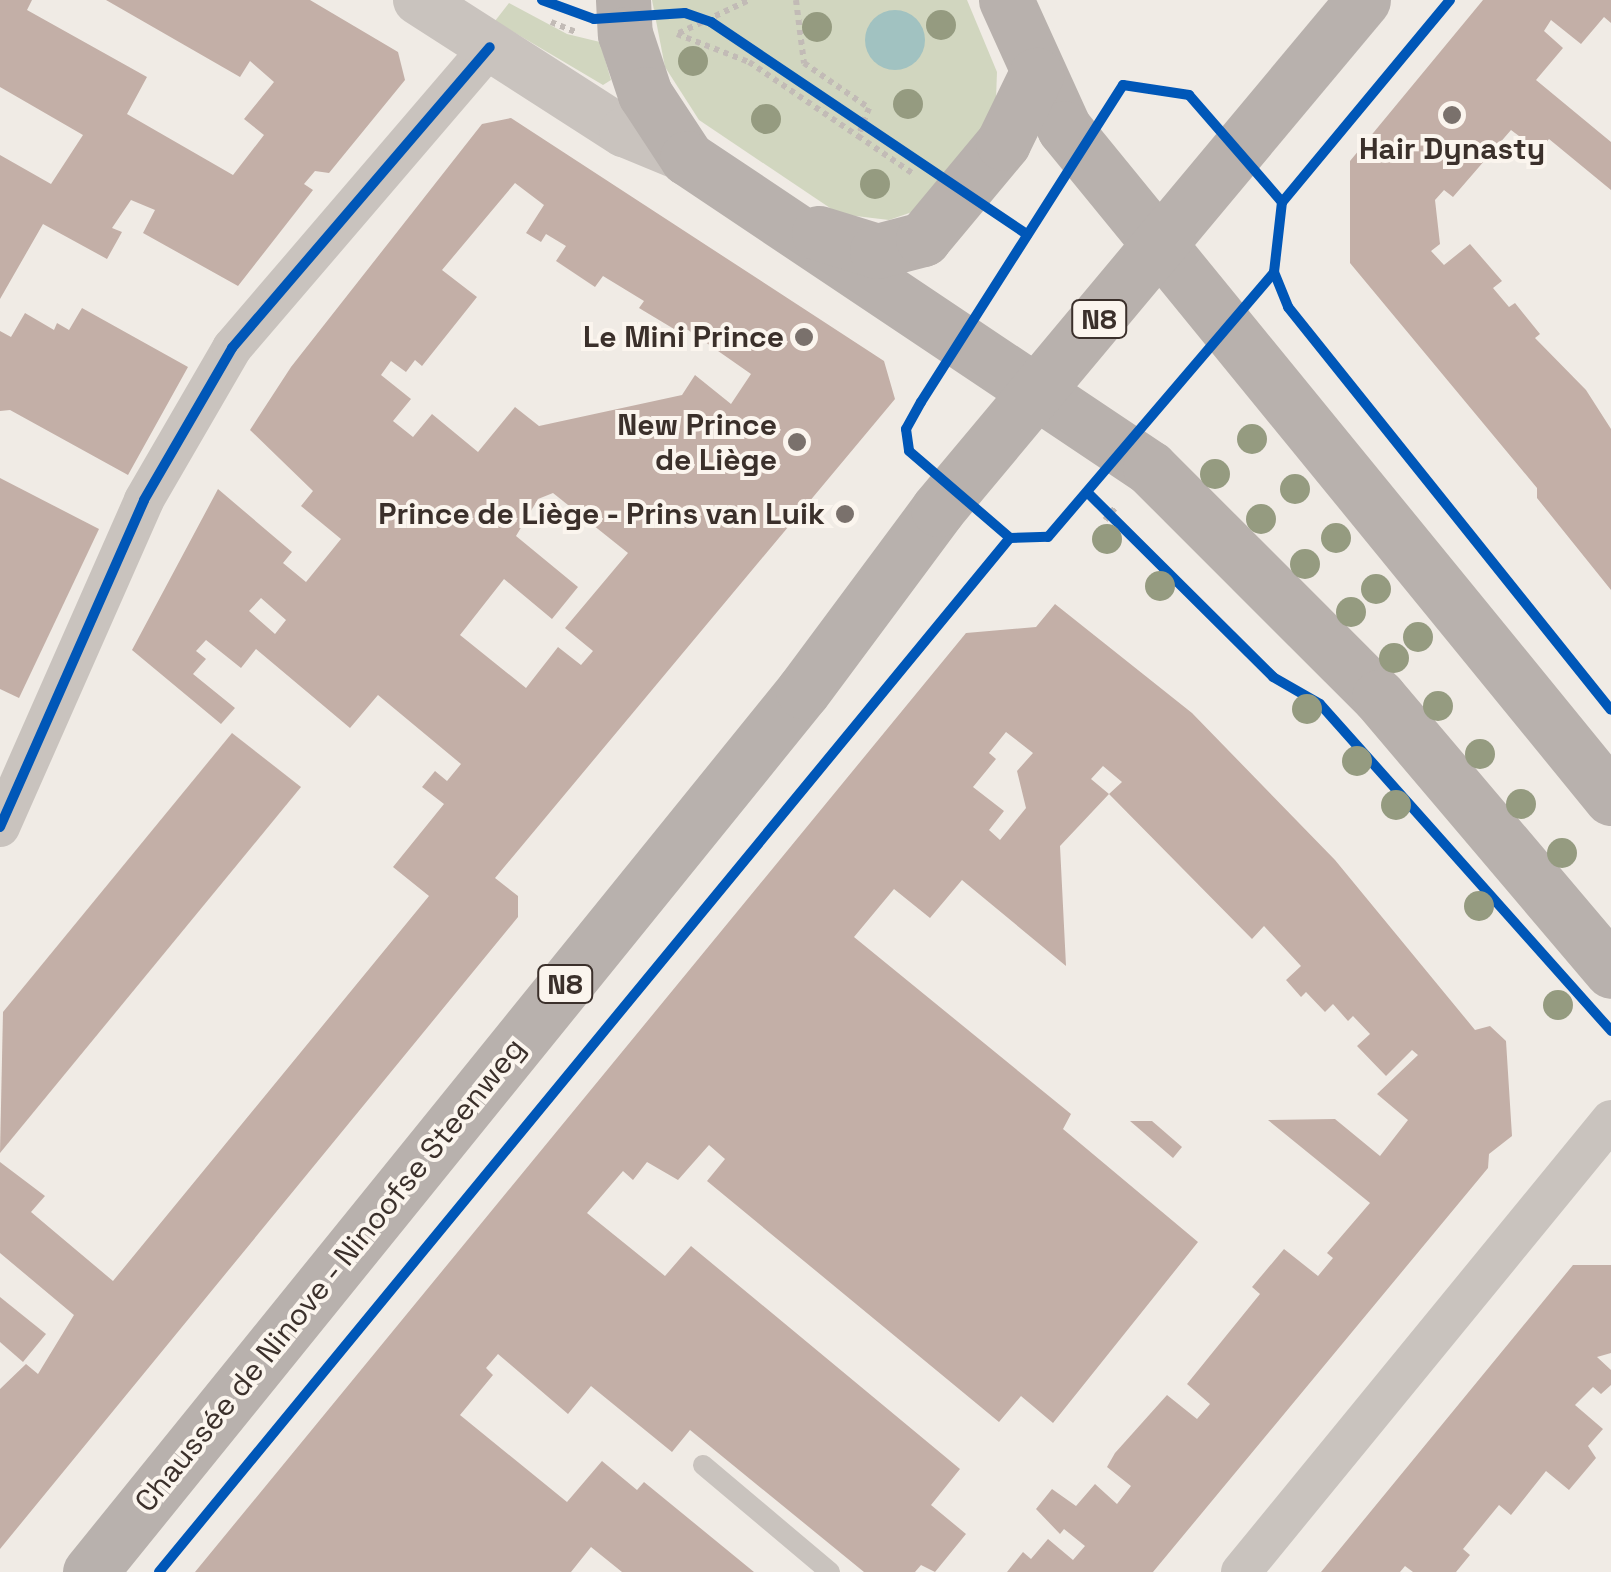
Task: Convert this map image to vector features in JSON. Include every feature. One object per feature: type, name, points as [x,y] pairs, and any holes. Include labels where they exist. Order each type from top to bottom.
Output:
[{"type":"main road","points":[[1006,0],[1036,75],[1064,128],[1611,798]]},
{"type":"main road","name":"Chaussée de Ninove - Ninoofse Steenweg","points":[[90,1572],[1036,393],[1363,0]]},
{"type":"main road","points":[[624,22],[645,94],[687,158],[768,217],[1150,468],[1306,618],[1611,971]]},
{"type":"main road","points":[[768,217],[877,252],[897,251],[923,238],[942,183],[1003,144],[1036,75]]},
{"type":"street","points":[[418,0],[624,132],[687,158]]},
{"type":"street","points":[[0,827],[144,500],[232,348],[490,47]]},
{"type":"street","points":[[1240,1572],[1611,1120]]},
{"type":"lane","points":[[703,1465],[830,1572]]},
{"type":"path","points":[[678,34],[749,0]]},
{"type":"path","points":[[796,0],[804,63],[869,108],[858,136]]},
{"type":"path","points":[[555,7],[594,20],[624,22],[685,13],[726,32]]},
{"type":"path","points":[[537,15],[624,22],[678,34],[749,62],[858,136],[942,183]]},
{"type":"path","points":[[741,42],[862,123],[942,183]]},
{"type":"path","points":[[1120,448],[1088,494],[1124,528]]},
{"type":"path","points":[[1108,517],[1120,502]]},
{"type":"green space","points":[[652,0],[967,0],[997,72],[995,126],[918,210],[889,220],[839,214],[699,120],[665,67]]},
{"type":"green space","points":[[509,3],[567,34],[600,42],[611,80],[603,85],[495,21]]},
{"type":"water","points":[[895,10],[916,19],[925,40],[916,61],[895,70],[874,61],[865,40],[874,19]]},
{"type":"building","points":[[0,0],[32,0],[27,10],[147,77],[127,114],[233,175],[264,135],[244,119],[274,82],[250,61],[240,77],[106,0],[310,0],[398,52],[405,80],[329,173],[315,171],[304,184],[313,190],[238,286],[143,233],[155,210],[131,200],[112,228],[122,232],[107,259],[43,224],[0,299],[0,155],[51,184],[83,135],[0,87]]},
{"type":"building","points":[[1483,0],[1611,0],[1611,23],[1604,17],[1581,44],[1551,20],[1544,31],[1563,48],[1536,80],[1611,142],[1611,190],[1549,139],[1539,151],[1511,130],[1453,197],[1444,190],[1435,200],[1440,244],[1431,251],[1444,265],[1470,244],[1502,281],[1493,288],[1509,307],[1515,303],[1540,334],[1535,338],[1586,390],[1611,429],[1611,590],[1537,498],[1537,488],[1350,263],[1350,161]]},
{"type":"building","points":[[511,118],[884,361],[895,399],[495,878],[518,896],[518,917],[0,1549],[0,1389],[26,1364],[38,1374],[74,1315],[0,1253],[0,1162],[45,1196],[31,1212],[113,1281],[429,896],[393,867],[444,804],[422,787],[435,771],[447,781],[461,764],[378,695],[350,728],[256,649],[241,668],[206,640],[196,651],[206,659],[193,674],[235,708],[221,724],[132,650],[218,489],[292,552],[283,563],[306,582],[341,539],[301,506],[313,491],[250,430],[291,367],[482,124]],"holes":[[[515,183],[544,205],[526,233],[541,242],[546,234],[566,246],[556,261],[595,287],[603,276],[644,301],[639,308],[674,329],[678,323],[751,374],[731,404],[695,375],[682,395],[539,426],[515,407],[478,452],[432,414],[413,437],[393,421],[411,399],[381,375],[391,361],[406,372],[415,360],[422,366],[477,297],[442,270]],[[553,493],[628,553],[565,628],[593,651],[581,665],[558,647],[526,688],[460,635],[504,579],[552,619],[578,587],[516,536],[538,499]],[[261,598],[286,620],[275,634],[249,611]]]},
{"type":"building","points":[[82,308],[188,367],[128,475],[10,410],[0,411],[0,331],[11,337],[25,313],[54,330],[57,323],[69,330]]},
{"type":"building","points":[[0,478],[99,529],[19,698],[0,689]]},
{"type":"building","points":[[1055,604],[1192,713],[1335,860],[1475,1030],[1490,1026],[1506,1041],[1512,1136],[1489,1154],[1488,1168],[1153,1572],[1007,1572],[1023,1552],[1031,1559],[1048,1539],[1073,1560],[1085,1546],[1064,1529],[1060,1534],[1036,1509],[1052,1489],[1076,1506],[1095,1484],[1117,1504],[1131,1486],[1107,1467],[1115,1453],[1167,1395],[1197,1419],[1210,1404],[1187,1384],[1260,1294],[1252,1287],[1284,1249],[1318,1276],[1333,1258],[1327,1253],[1370,1203],[1268,1120],[1335,1119],[1380,1156],[1408,1120],[1377,1094],[1418,1055],[1412,1050],[1386,1076],[1357,1046],[1370,1034],[1353,1016],[1348,1021],[1333,1004],[1325,1012],[1306,992],[1301,997],[1286,980],[1301,966],[1264,926],[1252,939],[1109,794],[1060,846],[1066,966],[962,880],[930,918],[894,889],[854,937],[1071,1114],[1063,1129],[1198,1242],[1053,1423],[1021,1396],[999,1422],[707,1181],[725,1159],[709,1145],[678,1180],[647,1162],[633,1180],[623,1171],[587,1213],[665,1276],[691,1246],[960,1469],[931,1505],[966,1534],[935,1572],[921,1565],[915,1572],[864,1572],[690,1430],[672,1452],[591,1386],[568,1414],[498,1354],[486,1368],[493,1375],[460,1415],[567,1502],[602,1461],[637,1490],[644,1482],[754,1572],[622,1572],[591,1547],[571,1572],[195,1572],[966,633],[1036,627]],"holes":[[[1006,732],[1033,753],[1017,771],[1026,808],[1000,840],[989,830],[1004,811],[973,787],[996,759],[989,753]],[[1103,766],[1122,782],[1109,794],[1091,779]]]},
{"type":"building","points":[[232,733],[301,787],[0,1153],[3,1012]]},
{"type":"building","points":[[1130,1121],[1152,1121],[1182,1147],[1173,1158]]},
{"type":"building","points":[[1573,1265],[1611,1265],[1611,1353],[1597,1357],[1611,1370],[1611,1385],[1601,1394],[1593,1387],[1575,1405],[1603,1429],[1588,1446],[1596,1458],[1569,1490],[1546,1471],[1511,1515],[1499,1505],[1463,1549],[1470,1555],[1456,1572],[1413,1572],[1405,1566],[1400,1572],[1321,1572]]},
{"type":"building","points":[[0,1297],[46,1334],[23,1362],[0,1342]]},
{"type":"cycle path","points":[[542,0],[594,19],[685,13],[711,22],[1027,234]]},
{"type":"cycle path","points":[[1450,0],[1282,202],[1274,272],[1288,307],[1611,710]]},
{"type":"cycle path","points":[[0,827],[144,500],[232,348],[490,47]]},
{"type":"cycle path","points":[[1123,85],[921,402],[906,429],[909,451],[1010,538],[1048,537],[1274,272]]},
{"type":"cycle path","points":[[1123,85],[1189,95],[1282,202]]},
{"type":"cycle path","points":[[1088,493],[1273,677],[1320,704],[1611,1031]]},
{"type":"cycle path","points":[[159,1572],[1010,538]]},
{"type":"place","name":"Hair Dynasty","points":[[1452,115]]},
{"type":"place","name":"Le Mini Prince","points":[[804,337]]},
{"type":"place","name":"New Prince de Liège","points":[[797,442]]},
{"type":"place","name":"Prince de Liège - Prins van Luik","points":[[845,514]]}]
